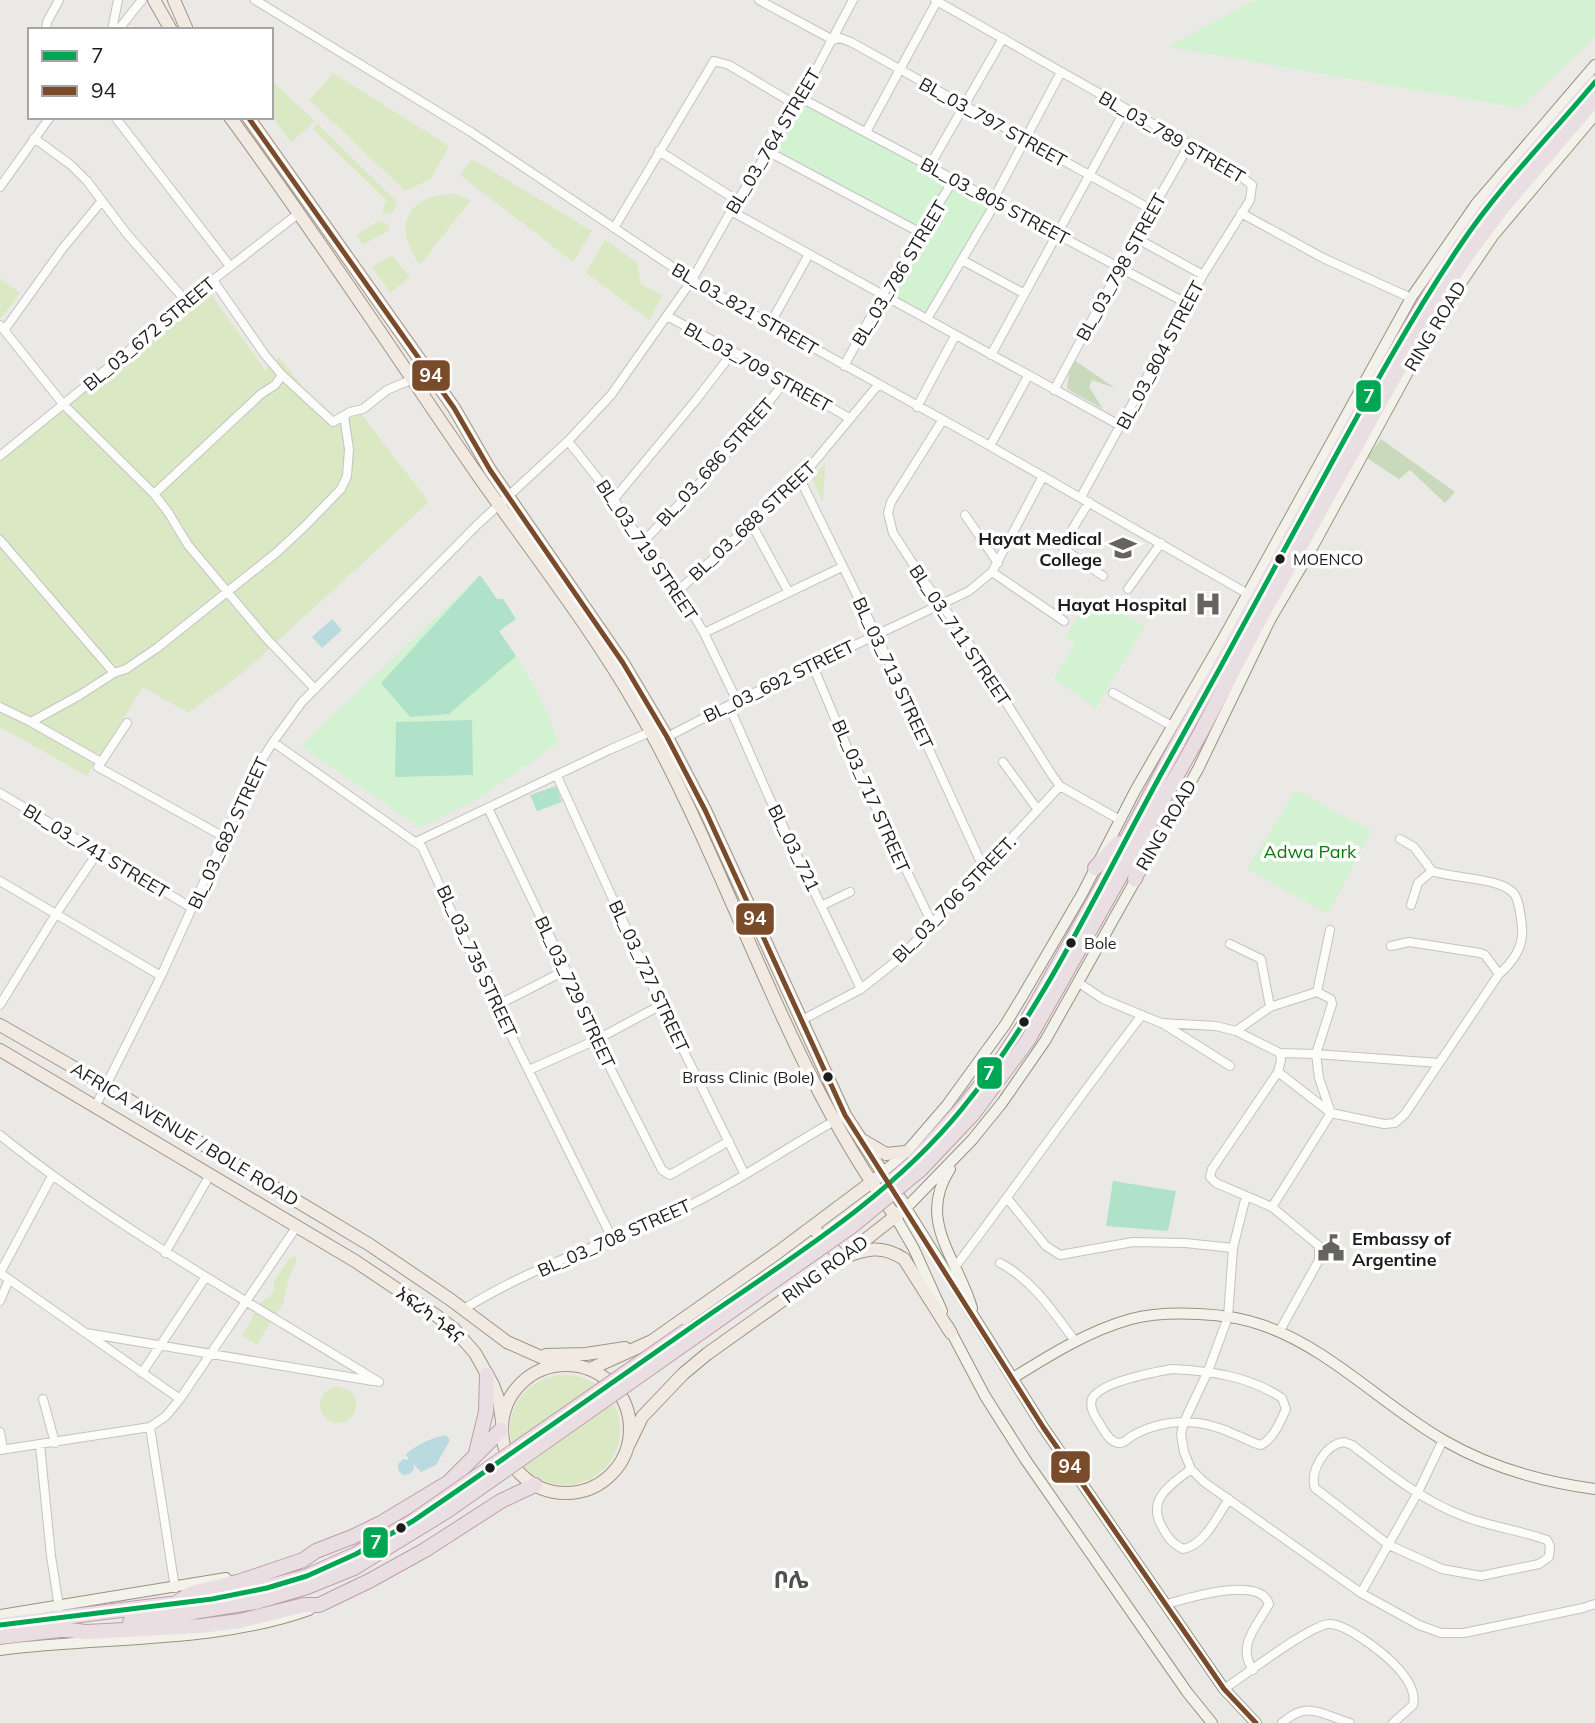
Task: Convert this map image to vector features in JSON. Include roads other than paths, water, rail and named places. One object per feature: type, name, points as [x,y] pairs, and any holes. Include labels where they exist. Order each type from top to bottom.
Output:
[{"type":"highway","name":"RING ROAD","points":[[0,1637],[193,1613],[256,1602],[307,1582],[354,1568],[447,1511],[852,1226],[942,1149],[984,1100],[1028,1040],[1109,884],[1139,818],[1359,414],[1437,282],[1461,244],[1506,184],[1595,82]]},
{"type":"highway","name":"RING ROAD","points":[[1109,884],[1157,811],[1432,309],[1503,206],[1595,99]]},
{"type":"highway","points":[[1135,879],[1157,811]]},
{"type":"highway","points":[[1095,868],[1139,818]]},
{"type":"highway","points":[[474,1459],[485,1422],[488,1375]]},
{"type":"highway","points":[[174,1604],[192,1593],[241,1581],[303,1560],[316,1551],[352,1537],[429,1496],[474,1459],[501,1425]]},
{"type":"highway","points":[[60,1629],[86,1632],[190,1627],[240,1621],[304,1605],[319,1605],[425,1550],[500,1501],[535,1485]]},
{"type":"highway","name":"RING ROAD","points":[[0,1625],[234,1596],[307,1582]]},
{"type":"main road","points":[[154,0],[170,28]]},
{"type":"main road","points":[[174,0],[186,28]]},
{"type":"main road","points":[[231,119],[299,213],[337,256],[454,408],[490,470],[504,501],[592,636],[650,732],[871,1183],[900,1212]]},
{"type":"main road","points":[[249,119],[413,379],[623,663],[667,737],[705,810],[800,1021],[822,1083]]},
{"type":"main road","points":[[692,815],[705,810]]},
{"type":"main road","name":"AFRICA AVENUE / BOLE ROAD","points":[[0,1025],[107,1086],[369,1245]]},
{"type":"main road","name":"AFRICA AVENUE / BOLE ROAD","points":[[0,1050],[355,1261]]},
{"type":"main road","points":[[840,1118],[878,1151],[892,1154],[905,1152]]},
{"type":"main road","points":[[855,1132],[882,1173],[900,1212]]},
{"type":"main road","name":"RING ROAD","points":[[590,1369],[652,1341],[812,1227],[882,1173]]},
{"type":"main road","name":"RING ROAD","points":[[629,1444],[642,1417],[706,1354],[842,1258],[900,1212]]},
{"type":"main road","points":[[812,1227],[842,1258],[877,1248],[893,1252],[904,1259],[951,1333]]},
{"type":"main road","name":"አፍሪካ ጎዳና","points":[[369,1245],[508,1342],[559,1365]]},
{"type":"main road","name":"አፍሪካ ጎዳና","points":[[355,1261],[454,1329],[475,1353],[488,1375],[499,1401],[501,1425]]},
{"type":"main road","points":[[537,1354],[567,1356],[603,1353],[652,1341]]},
{"type":"main road","points":[[575,1365],[603,1376],[615,1386],[624,1399],[631,1429],[629,1444],[623,1459],[611,1476],[594,1487],[574,1493],[553,1492],[535,1485],[521,1475],[510,1462],[501,1425],[506,1405],[521,1383],[542,1369],[575,1365]]},
{"type":"street","points":[[46,28],[59,0]]},
{"type":"street","points":[[112,28],[118,0]]},
{"type":"street","points":[[120,28],[142,0]]},
{"type":"street","name":"BL_03_821 STREET","points":[[256,0],[471,132],[692,280],[1248,594]]},
{"type":"street","name":"BL_03_797 STREET","points":[[759,0],[833,40],[845,39],[1152,211]]},
{"type":"street","name":"BL_03_764 STREET","points":[[568,441],[611,395],[692,280],[799,101],[853,0]]},
{"type":"street","points":[[866,132],[936,1]]},
{"type":"street","name":"BL_03_789 STREET","points":[[936,1],[1248,180],[1252,185],[1252,192],[1241,213],[1323,258],[1411,298]]},
{"type":"street","points":[[929,167],[1003,38]]},
{"type":"street","name":"BL_03_805 STREET","points":[[659,151],[715,61],[729,65],[866,132],[1188,304]]},
{"type":"street","name":"RING ROAD","points":[[882,1173],[905,1152],[947,1105],[1005,1025],[1411,298],[1476,204],[1595,65]]},
{"type":"street","points":[[927,319],[962,260],[1061,72]]},
{"type":"street","points":[[991,355],[1125,110]]},
{"type":"street","name":"RING ROAD","points":[[900,1212],[957,1157],[1002,1103],[1056,1023],[1198,769],[1270,620],[1438,317],[1493,236],[1595,115]]},
{"type":"street","points":[[0,187],[48,119]]},
{"type":"street","points":[[117,119],[230,266]]},
{"type":"street","points":[[34,138],[71,165],[87,181],[101,202],[186,301]]},
{"type":"street","name":"BL_03_798 STREET","points":[[1054,390],[1189,145]]},
{"type":"street","points":[[614,228],[659,151],[737,201]]},
{"type":"street","points":[[769,152],[921,233]]},
{"type":"street","name":"BL_03_786 STREET","points":[[844,366],[882,296],[954,179]]},
{"type":"street","points":[[101,202],[3,327],[63,404],[154,494],[188,545],[267,639],[315,689]]},
{"type":"street","points":[[731,211],[808,256],[1121,426]]},
{"type":"street","name":"BL_03_672 STREET","points":[[0,456],[186,301],[299,213]]},
{"type":"street","name":"BL_03_804 STREET","points":[[1080,497],[1203,275],[1241,213]]},
{"type":"street","points":[[1136,238],[1203,275]]},
{"type":"street","points":[[770,324],[808,256]]},
{"type":"street","points":[[962,260],[1024,293]]},
{"type":"street","points":[[213,280],[265,355],[282,375],[333,422],[363,409],[387,390],[413,379]]},
{"type":"street","name":"BL_03_709 STREET","points":[[667,316],[849,418]]},
{"type":"street","points":[[917,407],[955,336]]},
{"type":"street","points":[[614,499],[733,352]]},
{"type":"street","points":[[154,494],[261,394],[275,385],[282,375]]},
{"type":"street","points":[[990,446],[1028,376]]},
{"type":"street","name":"BL_03_686 STREET","points":[[644,541],[716,467],[786,382]]},
{"type":"street","name":"BL_03_688 STREET","points":[[679,590],[800,479],[878,385]]},
{"type":"street","points":[[31,722],[158,648],[276,553],[341,489],[347,475],[349,449],[344,416]]},
{"type":"street","name":"BL_03_711 STREET","points":[[942,421],[895,494],[888,513],[893,533],[924,581],[943,604],[1060,786],[1120,820]]},
{"type":"street","name":"BL_03_682 STREET","points":[[95,1107],[161,976],[253,774],[272,742],[315,689],[478,525],[568,441]]},
{"type":"street","name":"BL_03_719 STREET","points":[[568,441],[614,499],[627,521],[679,590],[704,633],[737,701]]},
{"type":"street","name":"BL_03_692 STREET","points":[[667,737],[969,591],[992,572],[998,563],[1043,476]]},
{"type":"street","name":"BL_03_713 STREET","points":[[800,479],[876,634],[984,869]]},
{"type":"street","points":[[1089,502],[1062,546],[1103,576]]},
{"type":"street","points":[[965,515],[998,563]]},
{"type":"street","points":[[751,523],[788,591]]},
{"type":"street","points":[[0,540],[114,673]]},
{"type":"street","points":[[1128,589],[1140,576],[1161,543]]},
{"type":"street","points":[[704,633],[842,567]]},
{"type":"street","points":[[992,572],[1065,621]]},
{"type":"street","name":"BL_03_717 STREET","points":[[813,666],[852,759],[933,925]]},
{"type":"street","points":[[1113,693],[1171,726]]},
{"type":"street","name":"BL_03_721","points":[[729,706],[861,989]]},
{"type":"street","points":[[0,707],[101,762]]},
{"type":"street","points":[[127,723],[98,767],[223,836]]},
{"type":"street","points":[[416,842],[650,732]]},
{"type":"street","name":"BL_03_735 STREET","points":[[272,742],[416,842],[431,864],[496,1006],[612,1238]]},
{"type":"street","points":[[1003,762],[1038,810]]},
{"type":"street","name":"BL_03_727 STREET","points":[[557,776],[661,1005],[744,1173]]},
{"type":"street","name":"BL_03_706 STREET.","points":[[800,1021],[861,989],[900,958],[1060,786]]},
{"type":"street","name":"BL_03_741 STREET","points":[[0,793],[192,908]]},
{"type":"street","name":"BL_03_729 STREET","points":[[488,808],[591,1022],[596,1040],[665,1174],[670,1175],[729,1141]]},
{"type":"street","points":[[1278,1072],[1331,1113],[1384,1124],[1395,1123],[1405,1114],[1499,974],[1511,964],[1522,941],[1521,913],[1516,897],[1509,889],[1497,884],[1432,871],[1414,847],[1400,839]]},
{"type":"street","points":[[0,1004],[98,852]]},
{"type":"street","points":[[1411,905],[1418,883],[1432,871]]},
{"type":"street","points":[[0,881],[161,976]]},
{"type":"street","points":[[821,906],[850,892]]},
{"type":"street","points":[[1317,992],[1330,930]]},
{"type":"street","points":[[1391,946],[1409,942],[1480,953],[1485,955],[1499,974]]},
{"type":"street","points":[[1230,944],[1261,959],[1270,1007]]},
{"type":"street","points":[[496,1006],[566,970]]},
{"type":"street","points":[[1079,983],[1103,999],[1161,1023],[1230,1066]]},
{"type":"street","points":[[1236,1031],[1270,1007],[1317,992],[1331,999],[1332,1004],[1316,1054],[1319,1078],[1331,1113]]},
{"type":"street","points":[[529,1070],[596,1040],[661,1005]]},
{"type":"street","points":[[955,1267],[1142,1015]]},
{"type":"street","points":[[1161,1023],[1216,1026],[1236,1031],[1280,1053],[1439,1063]]},
{"type":"street","points":[[1279,1332],[1319,1260],[1319,1246],[1272,1206],[1216,1183],[1210,1177],[1212,1169],[1278,1072],[1280,1053]]},
{"type":"street","points":[[1272,1206],[1331,1113]]},
{"type":"street","name":"BL_03_708 STREET","points":[[464,1309],[561,1258],[635,1231],[690,1205],[840,1118]]},
{"type":"street","points":[[0,1135],[52,1176],[121,1222],[379,1382]]},
{"type":"street","points":[[957,1157],[939,1190],[936,1209],[938,1227],[969,1297],[975,1320]]},
{"type":"street","points":[[165,1253],[210,1175]]},
{"type":"street","points":[[52,1176],[0,1273],[180,1399]]},
{"type":"street","points":[[1246,1196],[1233,1248],[1228,1317],[1181,1434],[1191,1469],[1204,1482],[1361,1593],[1419,1625],[1441,1633],[1464,1633],[1595,1604]]},
{"type":"street","points":[[1007,1198],[1046,1246],[1060,1255],[1133,1242],[1185,1243],[1233,1248]]},
{"type":"street","points":[[900,1212],[975,1320],[1043,1427],[1224,1689],[1256,1723]]},
{"type":"street","points":[[900,1212],[951,1333],[985,1396],[1025,1459],[1187,1692],[1212,1723]]},
{"type":"street","points":[[0,1432],[2,1449],[150,1427],[166,1416],[247,1304],[297,1226]]},
{"type":"street","points":[[165,1253],[247,1304]]},
{"type":"street","points":[[165,1253],[379,1382]]},
{"type":"street","points":[[1000,1263],[1015,1270],[1027,1281],[1075,1341]]},
{"type":"street","points":[[142,1373],[205,1278]]},
{"type":"street","points":[[0,1301],[9,1279]]},
{"type":"street","points":[[1013,1378],[1075,1341],[1112,1325],[1157,1315],[1228,1317],[1279,1332],[1328,1359],[1443,1440],[1475,1456],[1518,1472],[1594,1491]]},
{"type":"street","points":[[86,1333],[379,1382]]},
{"type":"street","points":[[1172,1369],[1208,1370],[1258,1384],[1282,1398],[1286,1409],[1276,1430],[1266,1443],[1261,1445],[1208,1424],[1184,1422],[1141,1431],[1122,1443],[1115,1443],[1094,1415],[1092,1400],[1104,1389],[1140,1374],[1172,1369]]},
{"type":"street","points":[[43,1399],[55,1443]]},
{"type":"street","points":[[150,1427],[175,1588]]},
{"type":"street","points":[[1361,1593],[1417,1494],[1443,1440]]},
{"type":"street","points":[[1344,1442],[1352,1445],[1417,1494],[1464,1516],[1547,1540],[1550,1546],[1549,1557],[1539,1564],[1481,1576],[1442,1569],[1389,1545],[1315,1489],[1312,1480],[1316,1468],[1332,1446],[1344,1442]]},
{"type":"street","points":[[40,1445],[59,1607]]},
{"type":"street","points":[[1191,1469],[1165,1491],[1156,1507],[1156,1514],[1170,1541],[1183,1549],[1200,1541],[1229,1499]]},
{"type":"street","points":[[0,1615],[235,1576],[316,1551]]},
{"type":"street","points":[[1167,1604],[1246,1588],[1263,1595],[1269,1604],[1248,1641],[1245,1652],[1246,1659],[1254,1670]]},
{"type":"street","points":[[0,1650],[206,1633],[253,1626],[292,1616],[319,1605]]},
{"type":"street","points":[[1224,1689],[1306,1634],[1321,1626],[1337,1625],[1382,1653],[1401,1671],[1412,1690],[1413,1704],[1394,1723]]},
{"type":"street","points":[[1282,1723],[1302,1710],[1350,1723]]},
{"type":"water","points":[[332,619],[342,630],[322,648],[312,637]]},
{"type":"water","points":[[446,1435],[450,1440],[436,1465],[421,1472],[413,1464],[414,1469],[410,1474],[403,1475],[398,1470],[398,1464],[403,1459],[409,1460],[406,1454],[411,1450]]},
{"type":"place","name":"Hayat Medical College","points":[[1123,548]]},
{"type":"place","name":"MOENCO","points":[[1280,559]]},
{"type":"place","name":"Hayat Hospital","points":[[1208,604]]},
{"type":"place","name":"Bole","points":[[1071,943]]},
{"type":"place","name":"Brass Clinic (Bole)","points":[[828,1077]]},
{"type":"place","name":"Embassy of Argentine","points":[[1331,1248]]},
{"type":"district","name":"ቦሌ","points":[[791,1579]]},
{"type":"park label","name":"Adwa Park","points":[[1310,851]]}]
